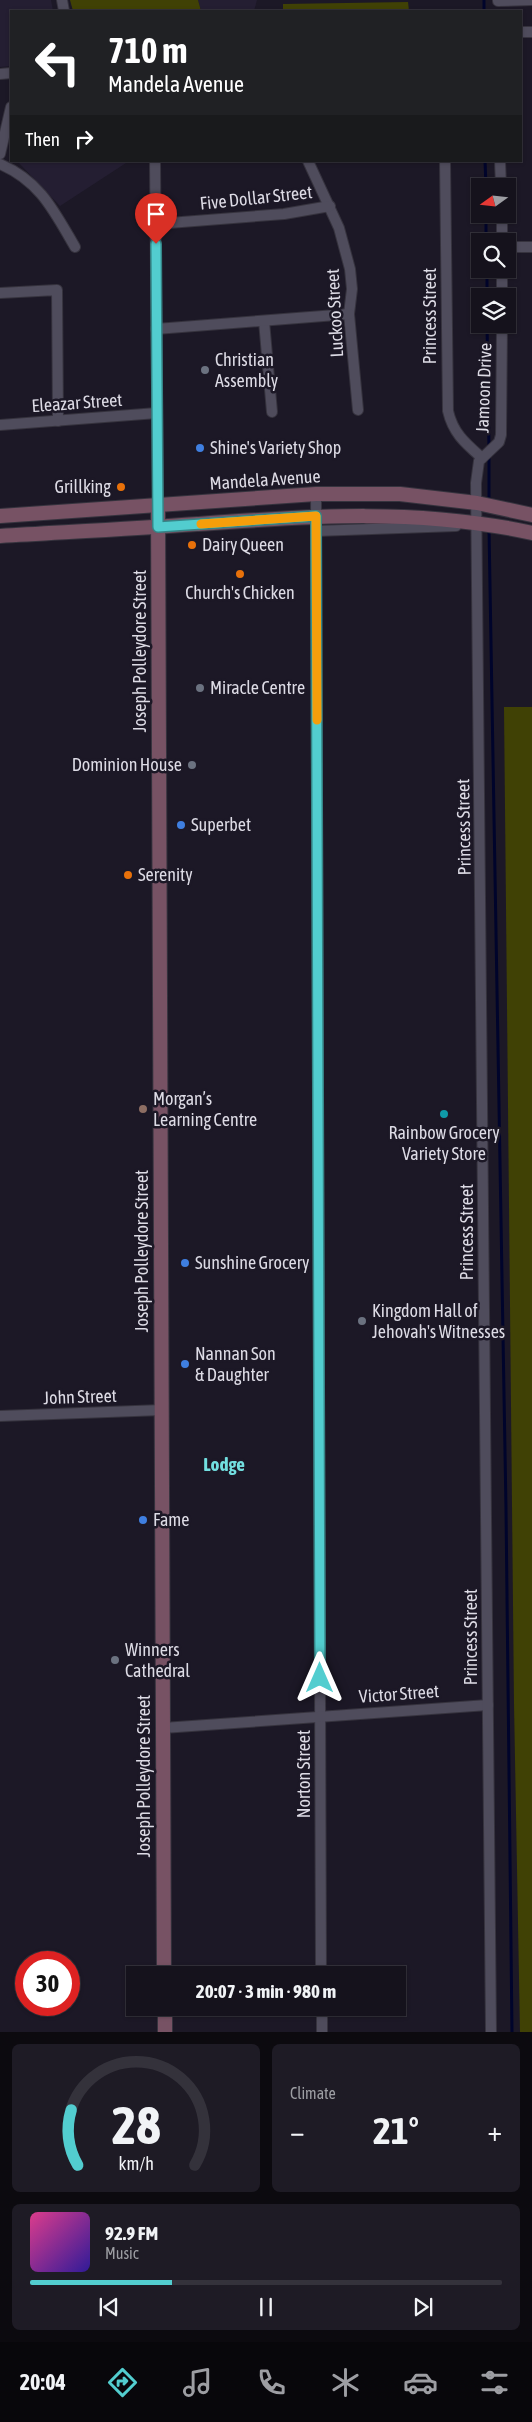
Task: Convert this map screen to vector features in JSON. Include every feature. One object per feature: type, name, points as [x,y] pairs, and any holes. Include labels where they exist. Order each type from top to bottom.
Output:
[{"type":"street","points":[[498,4],[532,0]]},
{"type":"street","points":[[0,154],[10,111]]},
{"type":"street","points":[[155,162],[158,506]]},
{"type":"street","name":"Luckoo Street","points":[[308,162],[340,228],[350,269],[352,289],[349,314],[358,410]]},
{"type":"street","name":"Princess Street","points":[[445,162],[448,411],[452,427],[458,436],[483,456]]},
{"type":"street","points":[[500,162],[501,178]]},
{"type":"street","points":[[0,164],[19,172],[36,187],[54,210],[75,247]]},
{"type":"street","name":"Five Dollar Street","points":[[156,224],[284,214],[330,206]]},
{"type":"street","points":[[516,247],[532,247]]},
{"type":"street","points":[[0,293],[57,290],[58,421]]},
{"type":"street","points":[[156,329],[349,314]]},
{"type":"street","points":[[264,320],[272,412]]},
{"type":"street","name":"Jamoon Drive","points":[[483,523],[486,505],[478,468],[483,456],[499,442],[501,435],[502,333]]},
{"type":"street","name":"Eleazar Street","points":[[0,425],[157,413]]},
{"type":"street","name":"Mandela Avenue","points":[[0,516],[316,494],[400,494],[486,505],[532,514]]},
{"type":"street","name":"Norton Street","points":[[316,494],[321,1966]]},
{"type":"street","name":"Joseph Polleydore Street","points":[[158,506],[164,1966]]},
{"type":"street","points":[[0,536],[316,516],[399,515],[483,523],[532,533]]},
{"type":"street","points":[[316,531],[483,523]]},
{"type":"street","name":"Princess Street","points":[[483,523],[491,2032]]},
{"type":"street","name":"John Street","points":[[0,1416],[162,1410]]},
{"type":"street","name":"Victor Street","points":[[163,1728],[488,1705]]},
{"type":"street","points":[[164,2016],[165,2032]]},
{"type":"street","points":[[322,2016],[322,2032]]},
{"type":"shaded area","points":[[0,0],[51,0],[53,10],[10,10],[10,66],[0,67]]},
{"type":"shaded area","points":[[70,0],[198,0],[201,10],[73,10]]},
{"type":"shaded area","points":[[198,0],[257,0],[254,10],[201,10]]},
{"type":"shaded area","points":[[408,2],[409,10],[283,10],[283,4]]},
{"type":"shaded area","points":[[16,162],[127,162],[60,206]]},
{"type":"shaded area","points":[[504,707],[532,707],[532,2032],[520,2032],[514,1703]]},
{"type":"waterway","points":[[484,0],[484,10]]},
{"type":"waterway","points":[[485,162],[486,178]]},
{"type":"waterway","points":[[486,223],[486,233]]},
{"type":"waterway","points":[[487,278],[487,288]]},
{"type":"waterway","points":[[487,333],[489,449]]},
{"type":"waterway","points":[[489,455],[489,502]]},
{"type":"waterway","points":[[489,528],[506,1509],[512,2032]]},
{"type":"slow traffic","points":[[201,524],[316,516],[317,720]]},
{"type":"place","name":"Christian Assembly","points":[[205,370]]},
{"type":"place","name":"Shine's Variety Shop","points":[[200,448]]},
{"type":"place","name":"Grillking","points":[[121,487]]},
{"type":"place","name":"Dairy Queen","points":[[192,545]]},
{"type":"place","name":"Church's Chicken","points":[[240,574]]},
{"type":"place","name":"Miracle Centre","points":[[200,688]]},
{"type":"place","name":"Dominion House","points":[[192,765]]},
{"type":"place","name":"Superbet","points":[[181,825]]},
{"type":"place","name":"Serenity","points":[[128,875]]},
{"type":"place","name":"Morgan’s Learning Centre","points":[[143,1109]]},
{"type":"place","name":"Rainbow Grocery Variety Store","points":[[444,1114]]},
{"type":"place","name":"Sunshine Grocery","points":[[185,1263]]},
{"type":"place","name":"Kingdom Hall of Jehovah's Witnesses","points":[[362,1321]]},
{"type":"place","name":"Nannan Son & Daughter","points":[[185,1364]]},
{"type":"place","name":"Fame","points":[[143,1520]]},
{"type":"place","name":"Winners Cathedral","points":[[115,1660]]},
{"type":"district","name":"Lodge","points":[[224,1464]]},
{"type":"route","points":[[156,244],[158,527],[316,516],[320,1678]]}]
